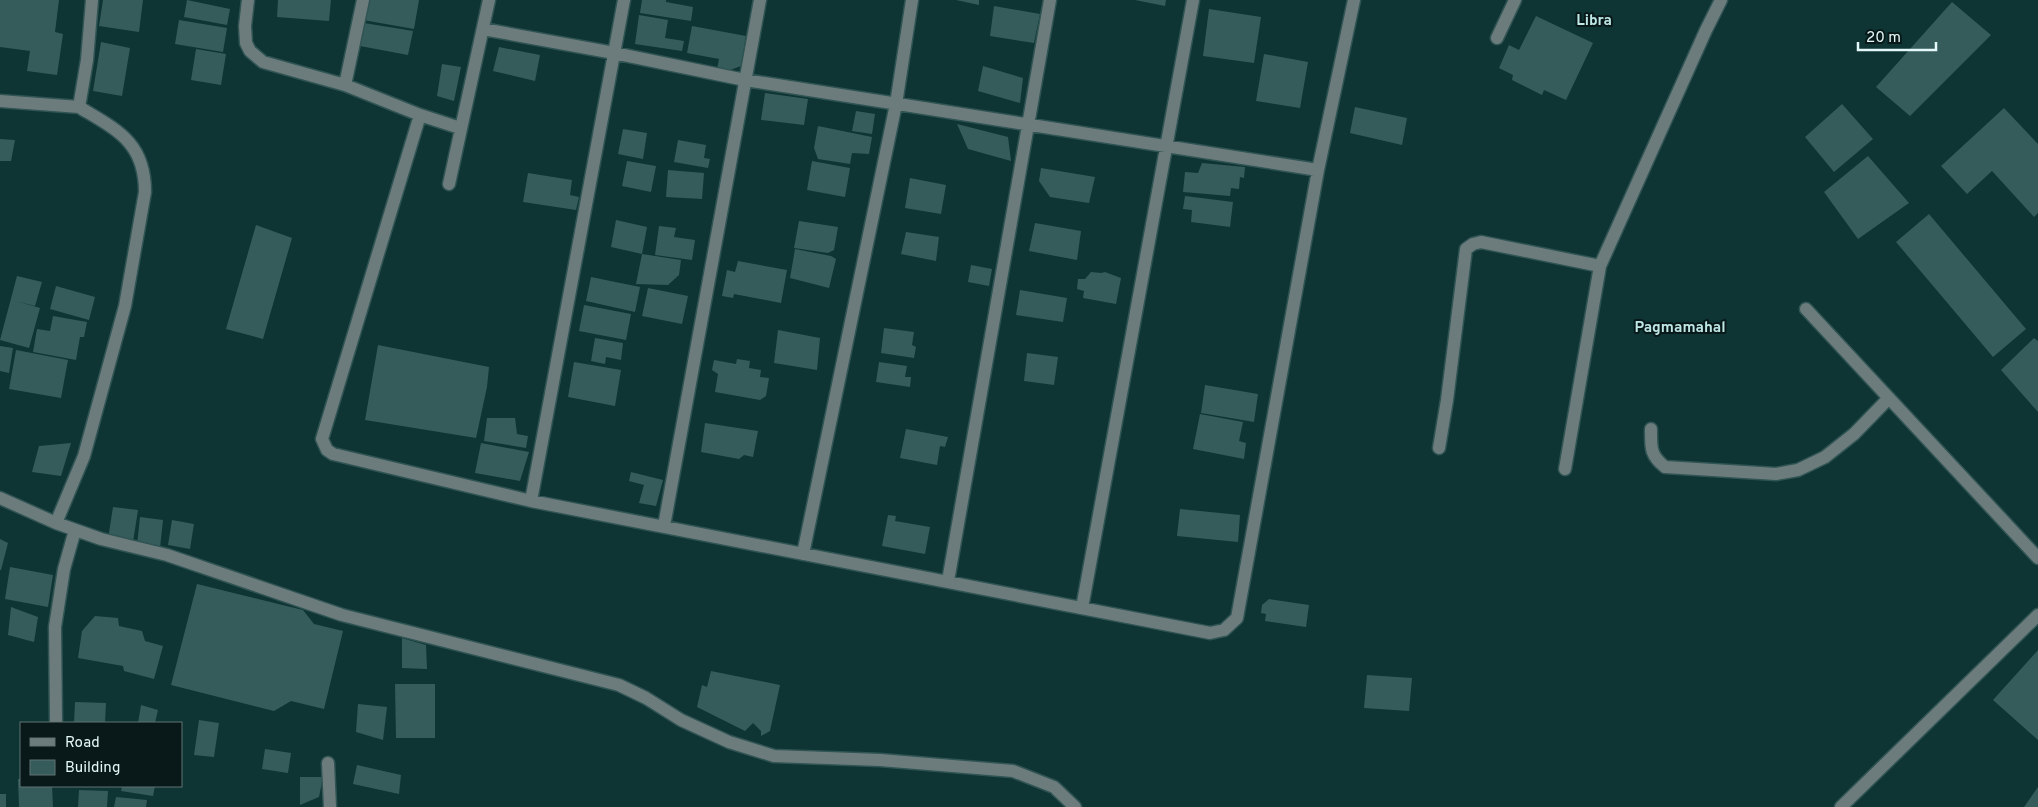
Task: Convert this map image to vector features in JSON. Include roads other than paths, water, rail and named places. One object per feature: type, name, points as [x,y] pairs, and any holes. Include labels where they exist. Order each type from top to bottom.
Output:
[{"type":"street","points":[[78,107],[87,60],[92,0]]},
{"type":"street","points":[[248,0],[245,26],[246,43],[255,58],[262,62],[345,84],[420,116],[460,128]]},
{"type":"street","points":[[345,84],[362,0]]},
{"type":"street","points":[[449,184],[489,0]]},
{"type":"street","points":[[531,501],[624,0]]},
{"type":"street","points":[[664,526],[760,0]]},
{"type":"street","points":[[803,554],[896,104],[912,0]]},
{"type":"street","points":[[948,581],[1050,0]]},
{"type":"street","points":[[1082,608],[1193,0]]},
{"type":"street","points":[[420,116],[322,439],[326,450],[333,454],[531,501],[1210,633],[1224,630],[1237,618],[1318,170],[1354,0]]},
{"type":"street","points":[[1497,38],[1515,0]]},
{"type":"street","points":[[1565,469],[1600,266],[1721,0]]},
{"type":"street","points":[[483,29],[745,80],[1318,170]]},
{"type":"street","points":[[0,101],[78,107],[112,126],[127,140],[140,158],[145,174],[145,192],[125,306],[84,456],[56,523]]},
{"type":"street","points":[[1439,448],[1466,249],[1473,244],[1481,242],[1600,266]]},
{"type":"street","points":[[1806,309],[2038,558]]},
{"type":"street","points":[[1651,429],[1651,446],[1654,458],[1665,467],[1776,474],[1798,470],[1825,457],[1854,434],[1889,398]]},
{"type":"street","points":[[0,498],[76,530],[118,544],[167,554],[342,615],[619,685],[646,698],[681,720],[729,742],[774,756],[880,760],[1013,771],[1054,787],[1075,807]]},
{"type":"street","points":[[56,722],[55,627],[64,569],[76,530]]},
{"type":"street","points":[[1841,807],[2038,615]]},
{"type":"street","points":[[328,763],[330,807]]},
{"type":"district","name":"Libra","points":[[1594,21]]},
{"type":"district","name":"Pagmamahal","points":[[1680,328]]}]
